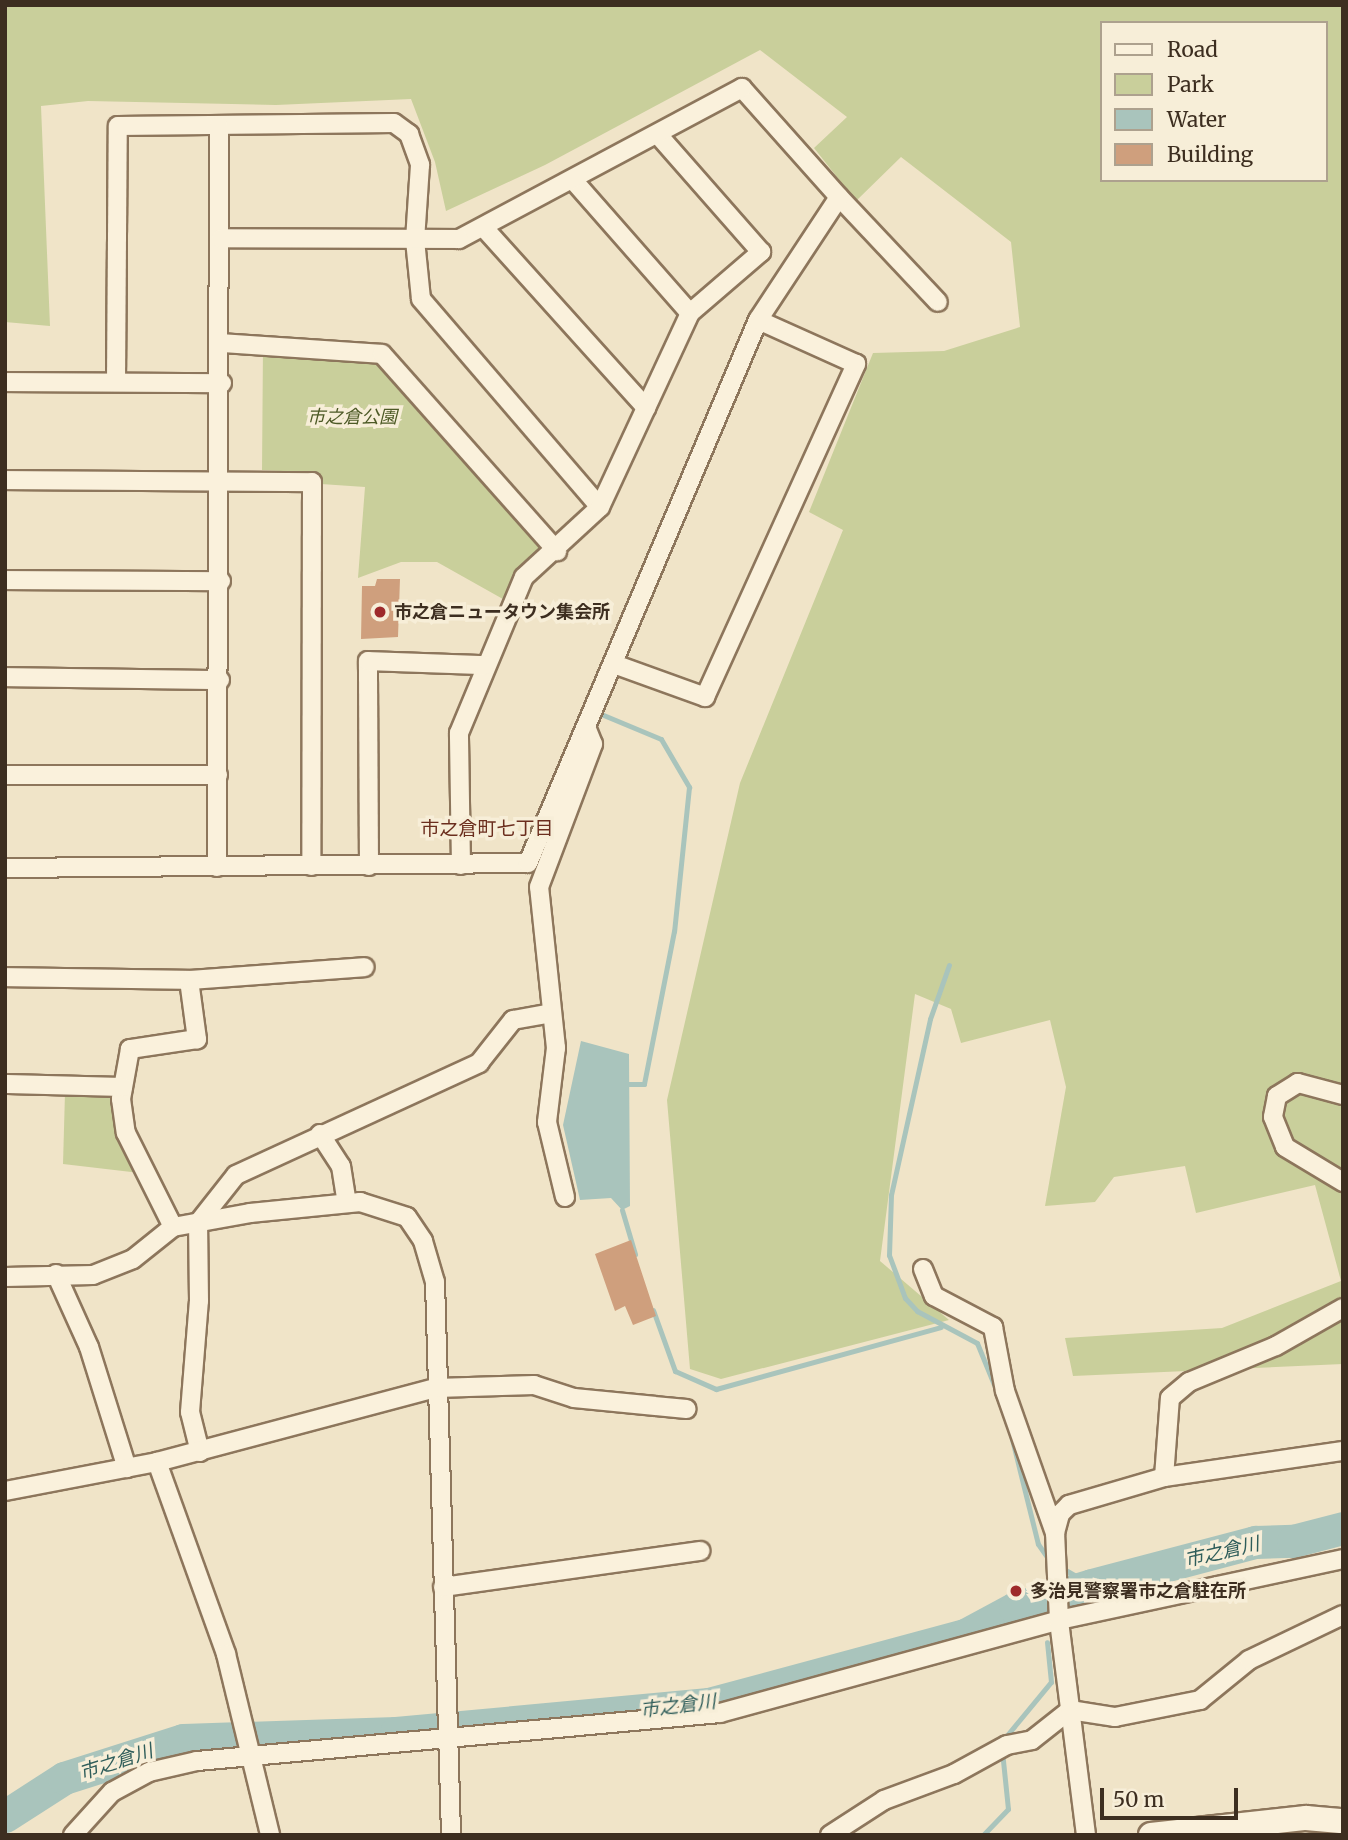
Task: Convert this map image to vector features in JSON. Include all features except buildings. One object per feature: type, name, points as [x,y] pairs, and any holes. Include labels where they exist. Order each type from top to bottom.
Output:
[{"type":"main road","points":[[1151,1835],[1220,1831],[1306,1818],[1343,1821]]},
{"type":"street","points":[[221,239],[458,239],[485,229],[659,136],[741,88],[938,302]]},
{"type":"street","points":[[116,381],[118,126],[394,123],[409,134],[420,164],[415,240],[421,299],[600,507]]},
{"type":"street","points":[[217,867],[222,383],[219,126]]},
{"type":"street","points":[[461,865],[459,733],[485,665],[524,577],[557,551],[600,507],[690,313],[761,252],[659,136]]},
{"type":"street","points":[[573,180],[690,313]]},
{"type":"street","points":[[5,869],[528,863],[758,320],[839,197]]},
{"type":"street","points":[[485,229],[646,408]]},
{"type":"street","points":[[614,664],[705,697],[856,364],[758,320]]},
{"type":"street","points":[[221,343],[382,354],[557,551]]},
{"type":"street","points":[[5,382],[222,383]]},
{"type":"street","points":[[5,480],[312,482],[311,866]]},
{"type":"street","points":[[5,580],[221,581]]},
{"type":"street","points":[[369,866],[368,661],[485,665]]},
{"type":"street","points":[[5,677],[220,680]]},
{"type":"street","points":[[565,1197],[547,1122],[556,1048],[539,887],[593,744],[586,727]]},
{"type":"street","points":[[5,775],[218,775]]},
{"type":"street","points":[[5,977],[189,980],[365,967]]},
{"type":"street","points":[[173,1227],[126,1133],[123,1087],[131,1049],[197,1040],[189,980]]},
{"type":"street","points":[[200,1452],[190,1412],[199,1301],[198,1223],[236,1175],[479,1063],[513,1020],[551,1013]]},
{"type":"street","points":[[1343,1095],[1298,1083],[1277,1097],[1273,1117],[1285,1147],[1343,1182]]},
{"type":"street","points":[[6,1084],[123,1087]]},
{"type":"street","points":[[320,1134],[341,1166],[347,1202]]},
{"type":"street","points":[[5,1277],[93,1275],[133,1259],[173,1227],[347,1202],[397,1212],[423,1241],[435,1282],[451,1835]]},
{"type":"street","points":[[923,1269],[934,1296],[993,1328],[1005,1391],[1055,1533]]},
{"type":"street","points":[[56,1275],[89,1347],[127,1468]]},
{"type":"street","points":[[1164,1477],[1170,1398],[1189,1382],[1276,1346],[1343,1308]]},
{"type":"street","points":[[5,1491],[200,1452],[436,1388],[534,1385],[574,1398],[685,1409]]},
{"type":"street","points":[[1086,1835],[1059,1620],[1055,1533],[1059,1514],[1069,1505],[1164,1477],[1343,1451]]},
{"type":"street","points":[[158,1462],[226,1654],[270,1835]]},
{"type":"street","points":[[443,1587],[700,1551]]},
{"type":"street","points":[[73,1835],[112,1792],[149,1772],[250,1752],[449,1740],[720,1713],[1059,1620],[1343,1559]]},
{"type":"street","points":[[830,1835],[884,1800],[954,1774],[1001,1748],[1032,1740],[1070,1710],[1115,1717],[1200,1700],[1249,1660],[1343,1615]]},
{"type":"green space","points":[[5,5],[1343,5],[1343,1364],[1073,1376],[1065,1338],[1222,1328],[1341,1281],[1315,1185],[1196,1213],[1185,1166],[1114,1177],[1095,1202],[1045,1206],[1066,1087],[1050,1020],[961,1043],[951,1009],[915,994],[880,1261],[949,1320],[721,1379],[690,1369],[667,1100],[740,783],[843,530],[809,512],[873,353],[944,351],[1020,327],[1011,242],[901,157],[856,201],[814,148],[847,117],[760,50],[545,165],[446,211],[435,162],[411,99],[276,105],[88,101],[41,106],[50,326],[5,322]]},
{"type":"green space","name":"市之倉公園","points":[[263,346],[382,354],[557,551],[512,604],[437,562],[401,562],[358,578],[365,487],[321,484],[319,473],[262,470]]},
{"type":"green space","points":[[115,1092],[140,1173],[63,1164],[65,1093]]},
{"type":"water","points":[[581,1041],[629,1054],[630,1206],[622,1210],[611,1198],[580,1200],[563,1125]]},
{"type":"waterway","points":[[601,714],[661,739],[689,787],[674,931],[644,1084],[627,1084]]},
{"type":"waterway","points":[[949,965],[930,1019],[891,1195],[889,1255],[905,1298],[917,1311],[977,1343],[997,1392]]},
{"type":"waterway","points":[[622,1210],[635,1254]]},
{"type":"waterway","points":[[653,1310],[675,1371],[716,1389],[941,1327]]},
{"type":"waterway","points":[[1010,1431],[1038,1544],[1050,1561]]},
{"type":"waterway","name":"市之倉川","points":[[5,1816],[64,1778],[183,1740],[396,1733],[709,1704],[965,1635],[1015,1608],[1092,1585],[1255,1542],[1293,1541],[1343,1528]]},
{"type":"waterway","points":[[1062,1568],[1092,1585]]},
{"type":"waterway","points":[[1039,1603],[1041,1610]]},
{"type":"waterway","points":[[1003,1740],[1051,1682],[1047,1642]]},
{"type":"waterway","points":[[983,1835],[1008,1809],[1002,1751]]},
{"type":"place","name":"市之倉ニュータウン集会所","points":[[380,612]]},
{"type":"place","name":"多治見警察署市之倉駐在所","points":[[1016,1591]]},
{"type":"district","name":"市之倉町七丁目","points":[[487,829]]}]
